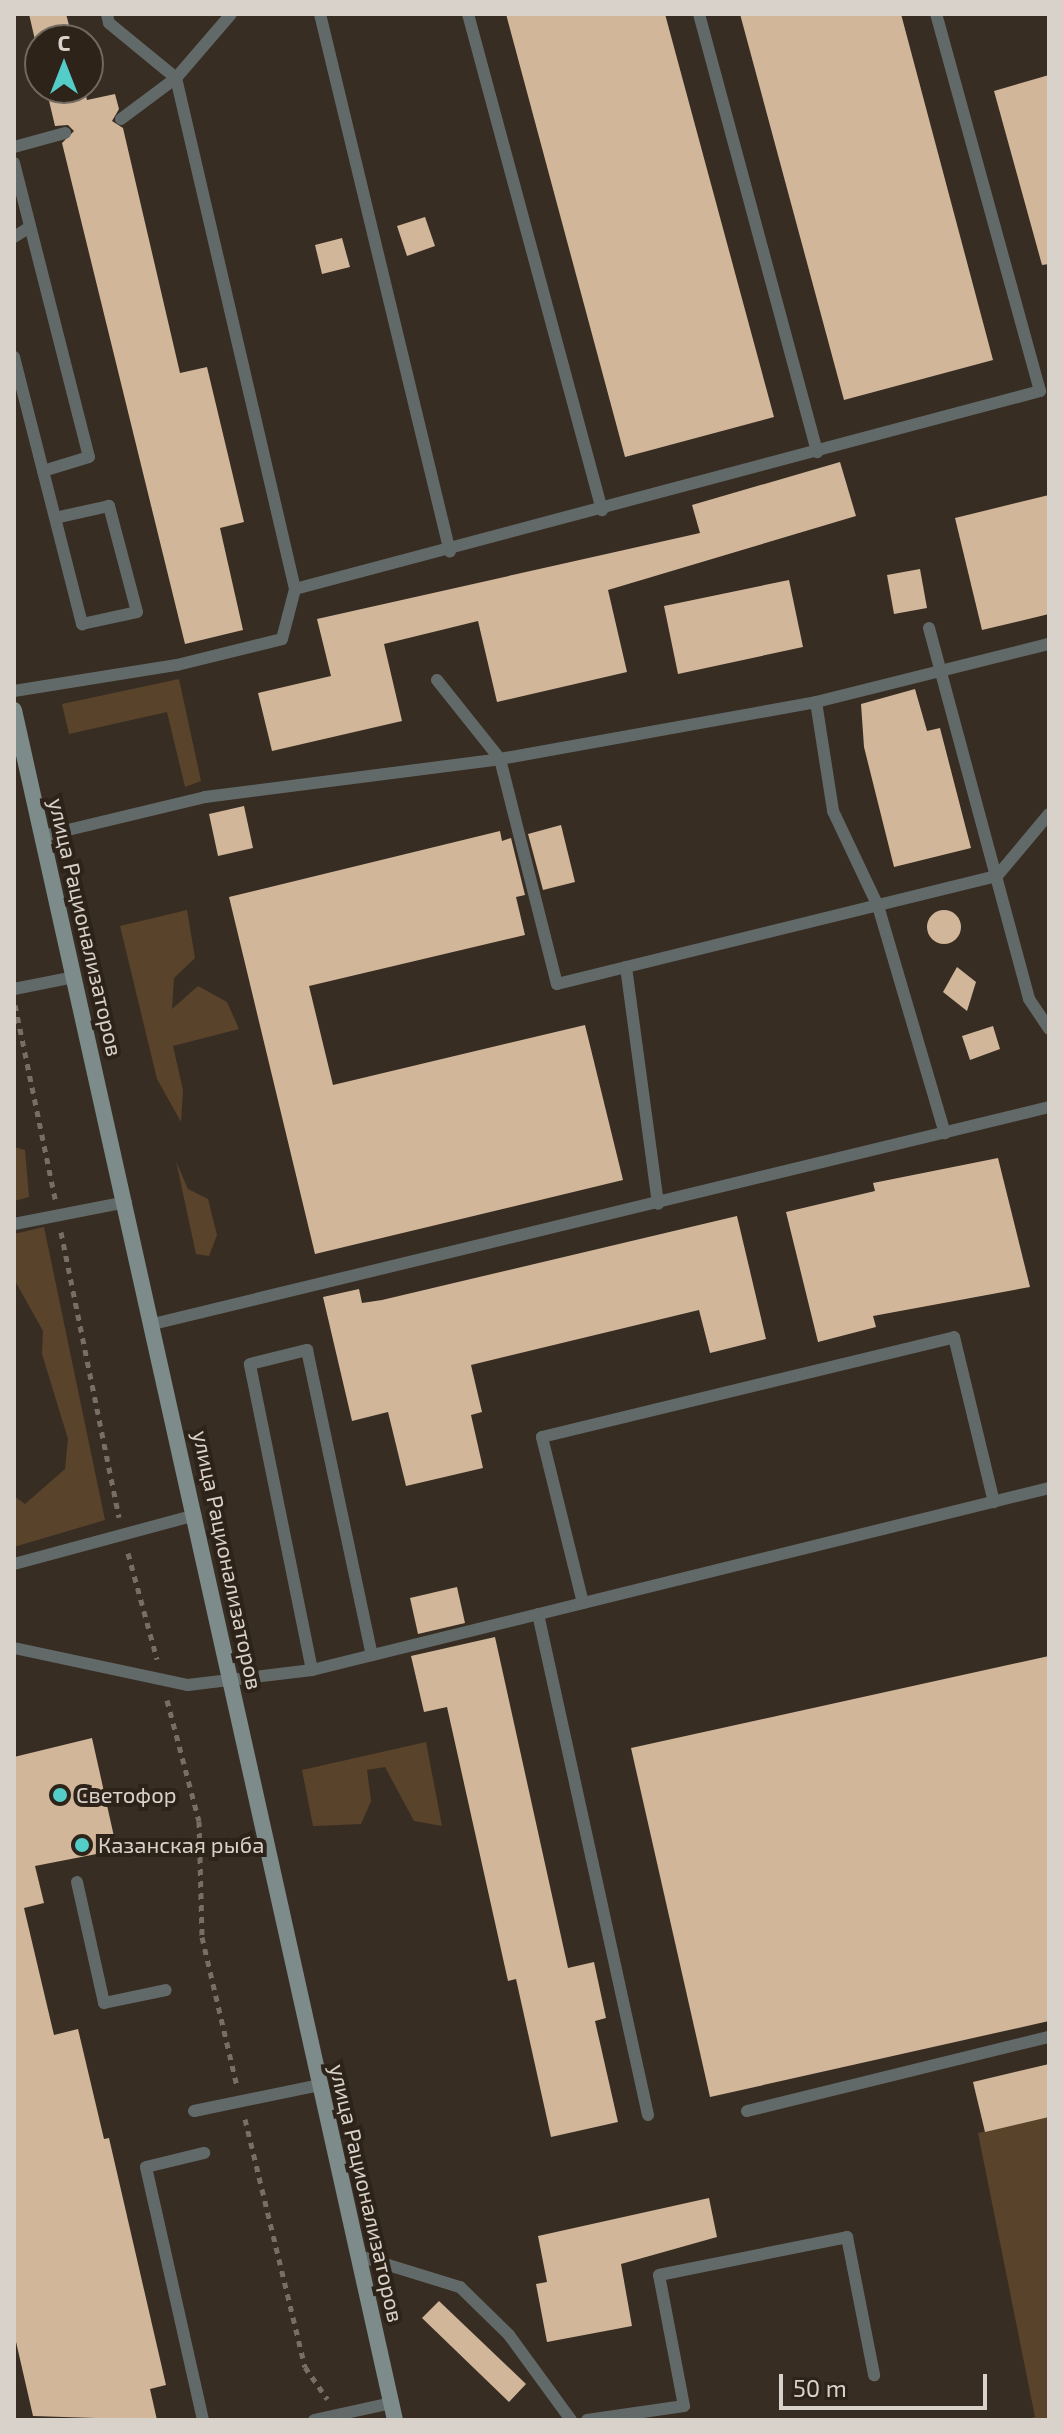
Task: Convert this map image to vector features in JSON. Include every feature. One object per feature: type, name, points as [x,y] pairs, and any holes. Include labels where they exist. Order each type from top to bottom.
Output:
[{"type":"main road","name":"улица Рационализаторов","points":[[15,715],[196,1515],[393,2412]]},
{"type":"lane","points":[[14,691],[177,665],[282,639],[295,589],[176,78],[109,23],[107,14]]},
{"type":"lane","points":[[121,119],[176,78],[231,14]]},
{"type":"lane","points":[[320,14],[450,552]]},
{"type":"lane","points":[[468,14],[602,510]]},
{"type":"lane","points":[[699,14],[817,452]]},
{"type":"lane","points":[[295,589],[450,552],[1044,393],[936,14]]},
{"type":"lane","points":[[14,147],[65,133]]},
{"type":"lane","points":[[14,163],[89,457],[43,471]]},
{"type":"lane","points":[[14,237],[30,227]]},
{"type":"lane","points":[[14,357],[43,471],[82,624],[137,612],[109,506],[55,518]]},
{"type":"lane","points":[[929,628],[1029,999],[1049,1029]]},
{"type":"lane","points":[[43,836],[205,797],[500,759],[816,702],[1049,644]]},
{"type":"lane","points":[[437,680],[500,759],[557,984],[997,876],[1049,814]]},
{"type":"lane","points":[[816,702],[833,811],[878,906],[945,1133]]},
{"type":"lane","points":[[626,967],[658,1204]]},
{"type":"lane","points":[[14,989],[74,977]]},
{"type":"lane","points":[[153,1324],[1049,1107]]},
{"type":"lane","points":[[14,1224],[126,1202]]},
{"type":"lane","points":[[583,1603],[542,1437],[557,1433],[954,1337],[994,1502]]},
{"type":"lane","points":[[312,1670],[250,1364],[307,1350],[372,1655]]},
{"type":"lane","points":[[14,1648],[188,1685],[312,1670],[1049,1488]]},
{"type":"lane","points":[[14,1564],[196,1515]]},
{"type":"lane","points":[[538,1614],[648,2115]]},
{"type":"lane","points":[[77,1882],[104,2003],[166,1990]]},
{"type":"lane","points":[[747,2111],[1049,2037]]},
{"type":"lane","points":[[194,2111],[319,2085]]},
{"type":"lane","points":[[203,2420],[146,2167],[204,2153]]},
{"type":"lane","points":[[587,2420],[684,2406],[659,2275],[847,2237],[874,2375]]},
{"type":"lane","points":[[359,2256],[460,2287],[509,2335],[571,2420]]},
{"type":"lane","points":[[314,2420],[339,2415],[393,2412]]},
{"type":"path","points":[[14,1000],[122,1534],[199,1821],[202,1937],[305,2367],[339,2415]]},
{"type":"shaded area","points":[[179,679],[201,781],[185,787],[167,712],[69,734],[62,704]]},
{"type":"shaded area","points":[[187,910],[195,958],[174,978],[172,1009],[198,986],[227,1002],[239,1029],[173,1046],[183,1090],[181,1122],[157,1079],[120,926]]},
{"type":"shaded area","points":[[14,1147],[25,1150],[29,1197],[14,1201]]},
{"type":"shaded area","points":[[176,1161],[188,1189],[208,1199],[217,1235],[209,1256],[196,1254]]},
{"type":"shaded area","points":[[44,1227],[105,1520],[14,1547],[14,1496],[25,1504],[65,1469],[68,1439],[42,1354],[43,1331],[14,1279],[14,1234]]},
{"type":"shaded area","points":[[426,1742],[442,1826],[414,1821],[385,1767],[367,1770],[371,1801],[361,1824],[313,1826],[302,1770]]},
{"type":"shaded area","points":[[1049,2117],[1049,2420],[1023,2420],[1035,2417],[978,2133]]},
{"type":"building","points":[[29,14],[66,14],[69,24],[31,24]]},
{"type":"building","points":[[506,14],[665,14],[774,417],[625,457]]},
{"type":"building","points":[[740,14],[901,14],[993,360],[844,400]]},
{"type":"building","points":[[1049,75],[1049,264],[1042,265],[994,91]]},
{"type":"building","points":[[115,94],[119,109],[112,121],[123,128],[180,373],[207,367],[244,522],[220,528],[243,630],[185,644],[62,143],[74,131],[68,125],[55,126],[50,104],[104,104],[104,96]]},
{"type":"building","points":[[425,217],[435,246],[407,256],[397,226]]},
{"type":"building","points":[[342,238],[350,267],[322,274],[315,245]]},
{"type":"building","points":[[840,462],[856,516],[608,590],[627,672],[497,702],[478,621],[384,644],[402,721],[272,751],[258,693],[331,676],[317,619],[700,533],[692,505]]},
{"type":"building","points":[[1049,495],[1049,614],[982,630],[955,518]]},
{"type":"building","points":[[920,569],[927,608],[894,614],[887,575]]},
{"type":"building","points":[[789,580],[803,647],[678,674],[664,606]]},
{"type":"building","points":[[915,689],[927,731],[940,728],[971,848],[894,867],[864,747],[861,704]]},
{"type":"building","points":[[244,806],[253,848],[218,856],[209,814]]},
{"type":"building","points":[[561,825],[575,882],[543,890],[528,834]]},
{"type":"building","points":[[500,831],[502,841],[511,838],[525,895],[516,897],[525,935],[309,986],[333,1085],[585,1025],[623,1180],[315,1254],[229,897]]},
{"type":"building","points":[[944,910],[956,915],[961,927],[956,939],[944,944],[932,939],[927,927],[932,915]]},
{"type":"building","points":[[957,967],[976,982],[967,1011],[943,992]]},
{"type":"building","points":[[993,1026],[1000,1049],[970,1060],[962,1036]]},
{"type":"building","points":[[998,1158],[1030,1287],[873,1316],[876,1327],[818,1342],[786,1212],[875,1191],[873,1183]]},
{"type":"building","points":[[737,1216],[766,1339],[710,1353],[699,1310],[471,1365],[482,1412],[471,1415],[483,1468],[406,1486],[388,1412],[352,1421],[323,1297],[359,1289],[362,1303],[382,1300]]},
{"type":"building","points":[[457,1587],[465,1623],[418,1634],[410,1598]]},
{"type":"building","points":[[495,1637],[568,1968],[594,1962],[606,2018],[595,2021],[618,2122],[551,2137],[516,1979],[508,1981],[447,1707],[424,1712],[411,1656]]},
{"type":"building","points":[[1049,1656],[1049,2021],[710,2097],[631,1748]]},
{"type":"building","points":[[92,1738],[117,1850],[35,1866],[44,1903],[24,1908],[54,2035],[78,2029],[104,2139],[109,2138],[166,2385],[150,2389],[157,2420],[33,2416],[14,2333],[14,1757]]},
{"type":"building","points":[[1049,2064],[1049,2117],[985,2132],[973,2082]]},
{"type":"building","points":[[709,2198],[717,2237],[621,2264],[632,2326],[547,2342],[536,2284],[547,2282],[538,2236]]},
{"type":"building","points":[[439,2301],[526,2384],[509,2402],[422,2318]]},
{"type":"place","name":"Светофор","points":[[60,1795]]},
{"type":"place","name":"Казанская рыба","points":[[82,1845]]}]
